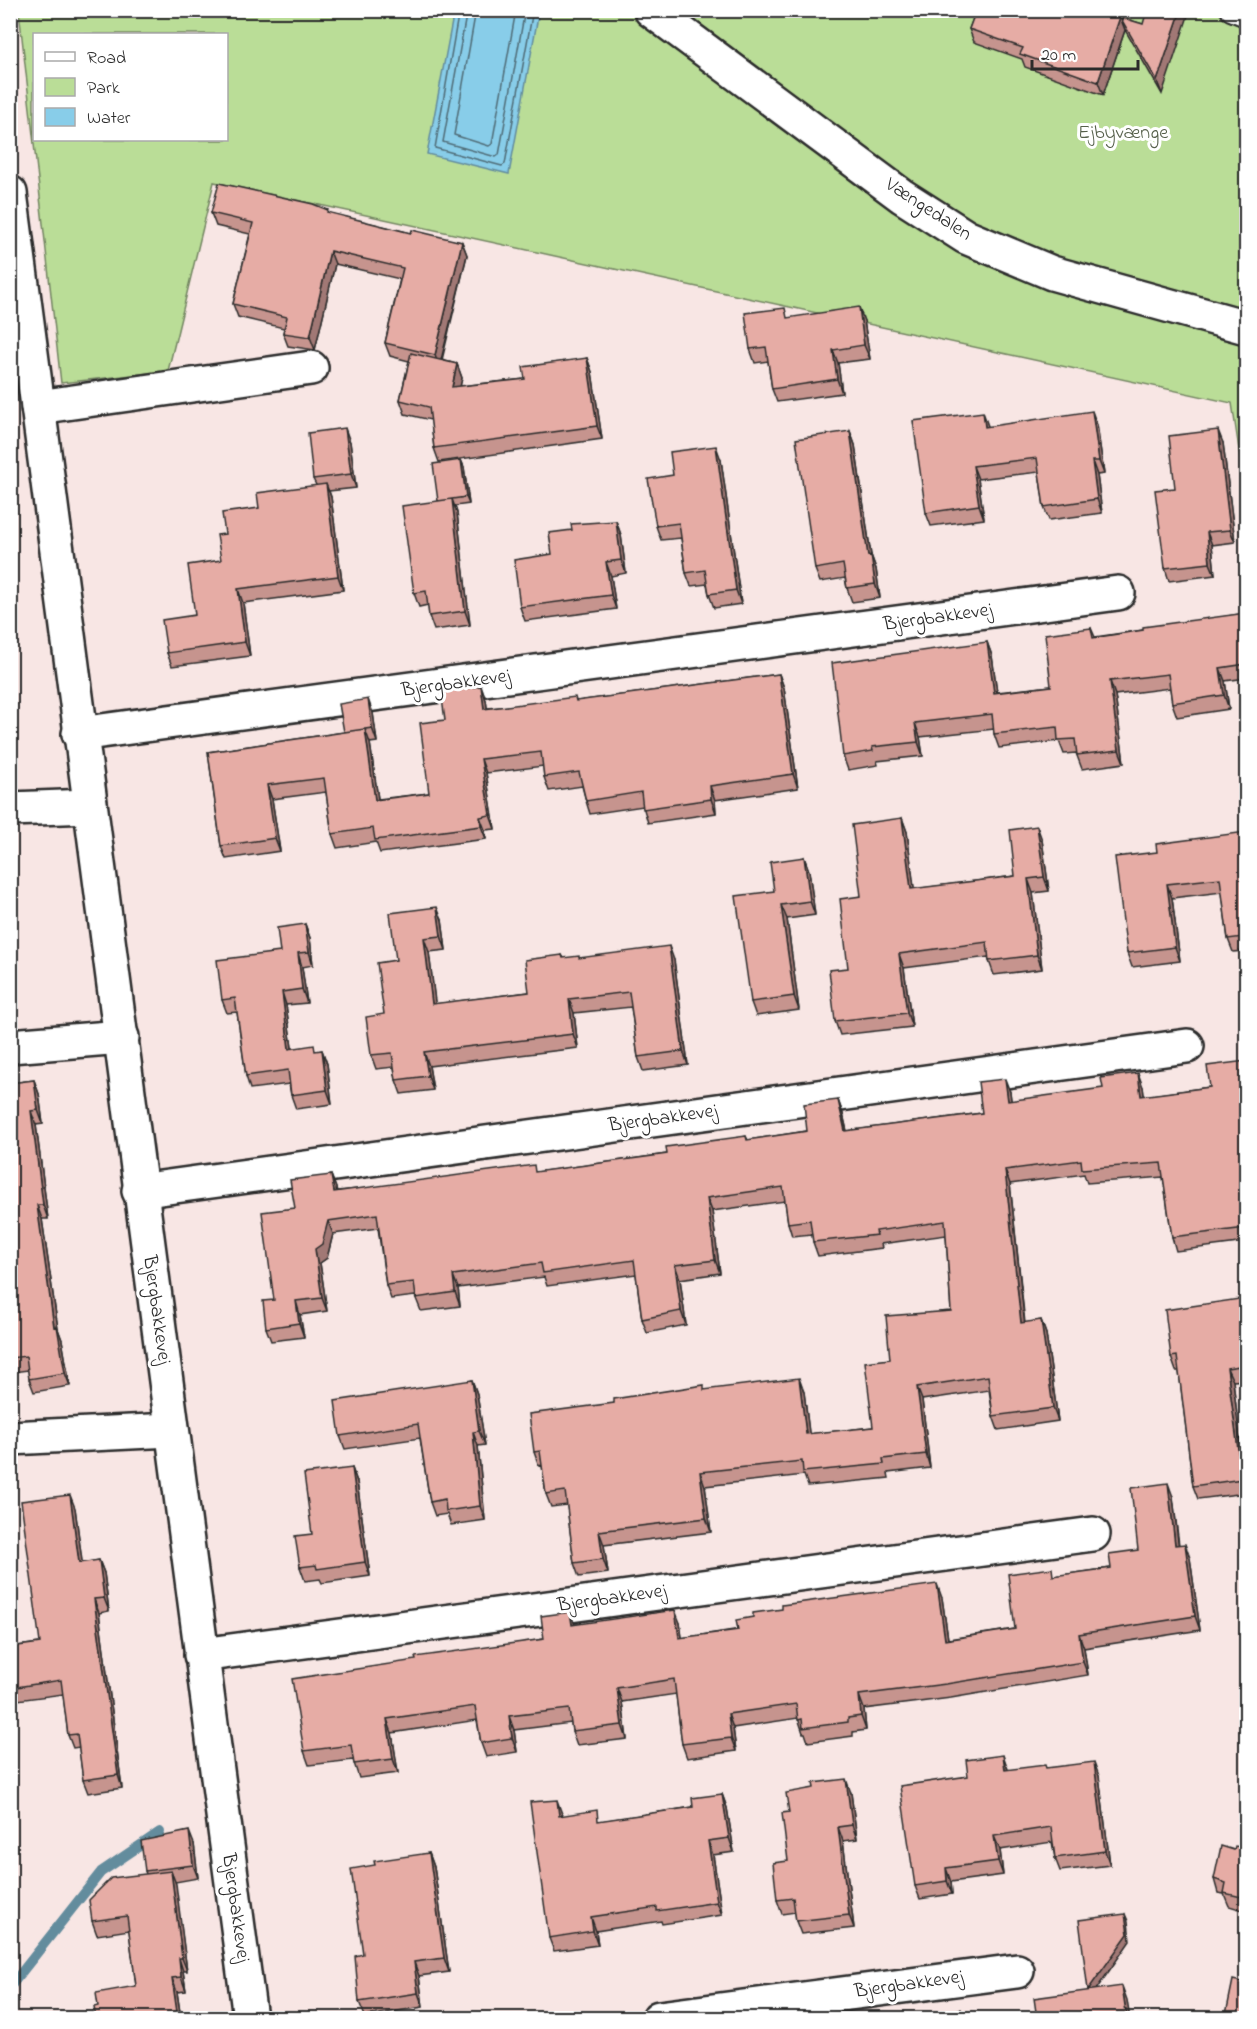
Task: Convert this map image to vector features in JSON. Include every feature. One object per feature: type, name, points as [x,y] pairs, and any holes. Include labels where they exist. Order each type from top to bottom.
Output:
[{"type":"street","name":"Vængedalen","points":[[651,10],[902,196],[966,237],[1052,273],[1246,327]]},
{"type":"street","name":"Bjergbakkevej","points":[[10,193],[79,734],[122,1037],[171,1430],[250,2019]]},
{"type":"street","points":[[38,407],[311,368]]},
{"type":"street","name":"Bjergbakkevej","points":[[79,734],[1118,593]]},
{"type":"street","points":[[10,809],[90,806]]},
{"type":"street","points":[[10,1046],[122,1037]]},
{"type":"street","name":"Bjergbakkevej","points":[[140,1191],[1187,1046]]},
{"type":"street","points":[[10,1438],[171,1430]]},
{"type":"street","name":"Bjergbakkevej","points":[[201,1655],[1094,1534]]},
{"type":"street","name":"Bjergbakkevej","points":[[658,2019],[1017,1971]]},
{"type":"lane","points":[[1231,10],[1246,16]]},
{"type":"green space","name":"Ejbyvænge","points":[[19,11],[1246,11],[1246,496],[1232,403],[214,182],[168,371],[61,383],[34,141],[228,141],[228,33],[33,33],[33,135]]},
{"type":"water","points":[[454,11],[539,11],[509,174],[427,154]]},
{"type":"building","points":[[976,10],[1102,10],[1120,17],[1098,82],[1020,54],[1023,48],[969,29]]},
{"type":"building","points":[[1147,10],[1181,10],[1157,81],[1120,17],[1143,24]]},
{"type":"building","points":[[219,183],[313,204],[328,210],[327,212],[411,233],[412,230],[462,242],[435,355],[385,343],[403,268],[330,251],[310,337],[283,333],[287,317],[233,304],[253,223],[211,213]]},
{"type":"building","points":[[859,307],[864,345],[833,350],[837,379],[772,389],[766,347],[750,349],[745,313],[785,308],[787,318]]},
{"type":"building","points":[[411,353],[457,364],[452,387],[525,379],[523,367],[587,358],[597,426],[434,448],[429,407],[400,400]]},
{"type":"building","points":[[1092,411],[1099,461],[1092,461],[1097,499],[1044,507],[1037,458],[973,466],[979,505],[926,513],[913,421],[983,412],[985,427]]},
{"type":"building","points":[[345,428],[351,474],[313,479],[308,433]]},
{"type":"building","points":[[1218,430],[1230,530],[1207,532],[1210,563],[1165,568],[1155,490],[1175,488],[1169,436]]},
{"type":"building","points":[[850,431],[868,556],[871,555],[875,584],[847,588],[843,564],[815,569],[796,439]]},
{"type":"building","points":[[716,446],[736,590],[709,594],[705,570],[686,573],[679,523],[656,526],[648,479],[673,475],[670,452]]},
{"type":"building","points":[[461,460],[466,497],[438,501],[433,464]]},
{"type":"building","points":[[326,484],[338,576],[238,589],[245,642],[167,653],[162,620],[195,615],[188,565],[221,560],[217,535],[225,534],[222,513],[259,508],[257,493]]},
{"type":"building","points":[[452,499],[465,611],[429,616],[426,591],[414,593],[402,506]]},
{"type":"building","points":[[616,521],[621,560],[606,562],[611,595],[520,607],[514,560],[552,554],[549,533],[572,530],[571,524]]},
{"type":"building","points":[[1246,613],[1246,664],[1220,668],[1224,695],[1172,703],[1168,674],[1110,681],[1119,750],[1077,755],[1075,739],[1058,740],[1057,727],[994,734],[992,714],[915,723],[918,742],[872,747],[873,751],[843,756],[832,663],[987,642],[994,693],[1051,686],[1045,634],[1091,628],[1093,638],[1143,630],[1143,627]]},
{"type":"building","points":[[779,674],[793,774],[710,786],[711,799],[643,809],[641,792],[586,801],[579,772],[544,777],[541,752],[481,759],[490,815],[480,817],[481,826],[375,840],[373,828],[332,834],[324,778],[267,785],[275,838],[221,846],[208,752],[365,729],[375,800],[429,793],[420,723],[445,720],[441,692],[481,686],[484,709],[575,697],[576,701]]},
{"type":"building","points":[[368,699],[372,728],[344,732],[339,704]]},
{"type":"building","points":[[902,818],[911,889],[1015,876],[1010,830],[1037,826],[1044,877],[1028,879],[1037,955],[989,961],[987,942],[899,954],[907,1013],[835,1021],[829,970],[848,968],[840,899],[861,896],[852,825]]},
{"type":"building","points":[[1246,832],[1246,965],[1243,937],[1228,939],[1220,878],[1167,884],[1175,947],[1127,953],[1115,857],[1157,852],[1156,844]]},
{"type":"building","points":[[804,857],[810,901],[781,905],[794,996],[751,1002],[736,896],[774,891],[770,862]]},
{"type":"building","points":[[437,907],[441,936],[424,938],[432,1004],[529,992],[525,960],[562,955],[563,958],[579,956],[579,958],[669,946],[683,1051],[638,1057],[629,992],[569,999],[573,1034],[424,1052],[428,1076],[396,1080],[392,1053],[371,1055],[366,1017],[384,1014],[377,963],[396,960],[390,913]]},
{"type":"building","points":[[305,924],[309,952],[298,953],[302,989],[282,992],[289,1049],[314,1045],[315,1051],[322,1050],[327,1090],[291,1095],[288,1070],[246,1076],[235,998],[222,1000],[217,960],[280,952],[277,928]]},
{"type":"building","points":[[1246,1061],[1246,1228],[1172,1237],[1161,1163],[1082,1169],[1081,1160],[1005,1170],[1021,1323],[1041,1320],[1053,1408],[993,1416],[988,1376],[917,1387],[926,1454],[883,1459],[884,1464],[803,1472],[802,1461],[700,1472],[706,1518],[599,1531],[603,1559],[574,1563],[565,1491],[546,1494],[540,1451],[534,1452],[529,1414],[614,1403],[614,1399],[704,1385],[704,1390],[799,1378],[806,1434],[873,1427],[865,1362],[890,1359],[886,1316],[951,1311],[945,1221],[876,1231],[877,1235],[813,1242],[810,1220],[788,1223],[783,1187],[707,1198],[715,1260],[675,1265],[681,1311],[642,1319],[634,1260],[543,1273],[541,1263],[453,1275],[455,1292],[416,1298],[414,1282],[386,1285],[377,1214],[328,1221],[322,1244],[315,1249],[322,1298],[296,1301],[299,1323],[266,1328],[263,1301],[274,1300],[262,1212],[295,1208],[290,1180],[331,1175],[334,1192],[534,1165],[535,1172],[667,1154],[666,1147],[746,1136],[747,1140],[807,1131],[804,1104],[838,1100],[845,1131],[982,1113],[978,1082],[1005,1079],[1008,1101],[1103,1088],[1101,1078],[1138,1073],[1141,1096],[1210,1087],[1207,1066]]},
{"type":"building","points":[[34,1080],[38,1110],[31,1111],[43,1205],[37,1205],[54,1327],[57,1326],[65,1373],[29,1379],[26,1356],[10,1358],[10,1083]]},
{"type":"building","points":[[1246,1298],[1246,1365],[1227,1368],[1242,1479],[1193,1486],[1177,1356],[1171,1357],[1165,1310]]},
{"type":"building","points":[[472,1380],[479,1431],[473,1432],[480,1506],[446,1511],[445,1499],[430,1502],[418,1424],[340,1436],[335,1401]]},
{"type":"building","points":[[352,1468],[365,1562],[317,1569],[316,1565],[300,1567],[295,1536],[312,1534],[304,1474]]},
{"type":"building","points":[[1168,1483],[1175,1545],[1185,1544],[1195,1616],[1079,1634],[1083,1662],[859,1695],[861,1716],[848,1718],[848,1722],[803,1728],[802,1719],[798,1720],[796,1704],[728,1714],[731,1738],[682,1744],[674,1679],[617,1688],[622,1725],[572,1731],[569,1709],[509,1716],[512,1738],[481,1743],[475,1706],[387,1719],[393,1759],[354,1764],[351,1745],[304,1751],[292,1679],[416,1660],[415,1657],[544,1639],[541,1616],[570,1612],[572,1625],[675,1610],[679,1638],[738,1630],[736,1620],[753,1617],[753,1613],[782,1609],[782,1605],[937,1584],[945,1640],[1015,1629],[1008,1574],[1052,1568],[1053,1576],[1111,1568],[1109,1554],[1138,1550],[1131,1488]]},
{"type":"building","points":[[70,1495],[79,1563],[99,1560],[104,1598],[94,1599],[118,1775],[83,1780],[77,1734],[68,1735],[61,1680],[10,1688],[10,1647],[40,1643],[21,1501]]},
{"type":"building","points":[[1003,1755],[1005,1770],[1094,1762],[1105,1851],[1055,1858],[1051,1827],[994,1836],[998,1861],[946,1868],[947,1881],[915,1886],[900,1786],[968,1776],[966,1760]]},
{"type":"building","points":[[846,1779],[852,1825],[838,1827],[849,1915],[796,1921],[793,1898],[777,1900],[773,1863],[788,1861],[782,1813],[789,1812],[786,1793],[814,1788],[813,1783]]},
{"type":"building","points":[[722,1794],[729,1838],[708,1841],[717,1902],[657,1911],[657,1907],[591,1917],[593,1931],[549,1938],[530,1802],[557,1800],[559,1816],[597,1810],[598,1821],[693,1807],[692,1798]]},
{"type":"building","points":[[189,1831],[193,1865],[145,1871],[141,1841]]},
{"type":"building","points":[[1221,1846],[1234,1850],[1235,1846],[1246,1848],[1246,1898],[1224,1893],[1226,1883],[1214,1879]]},
{"type":"building","points":[[429,1853],[444,1958],[414,1962],[418,1993],[359,2002],[355,1956],[363,1954],[351,1869],[375,1865],[374,1861]]},
{"type":"building","points":[[171,1871],[182,1958],[179,1958],[181,1977],[172,1978],[178,2019],[96,2019],[94,2007],[98,2006],[96,1993],[136,1986],[127,1916],[92,1921],[89,1900],[111,1878]]},
{"type":"building","points":[[1125,1914],[1128,1934],[1088,1990],[1079,1920]]},
{"type":"building","points":[[1233,1980],[1246,1983],[1246,2019],[1225,2019]]},
{"type":"building","points":[[1122,1986],[1127,2019],[1037,2019],[1034,1998]]},
{"type":"building","points":[[961,2009],[962,2019],[893,2019]]},
{"type":"waterway","points":[[10,1987],[101,1872],[160,1832]]}]
